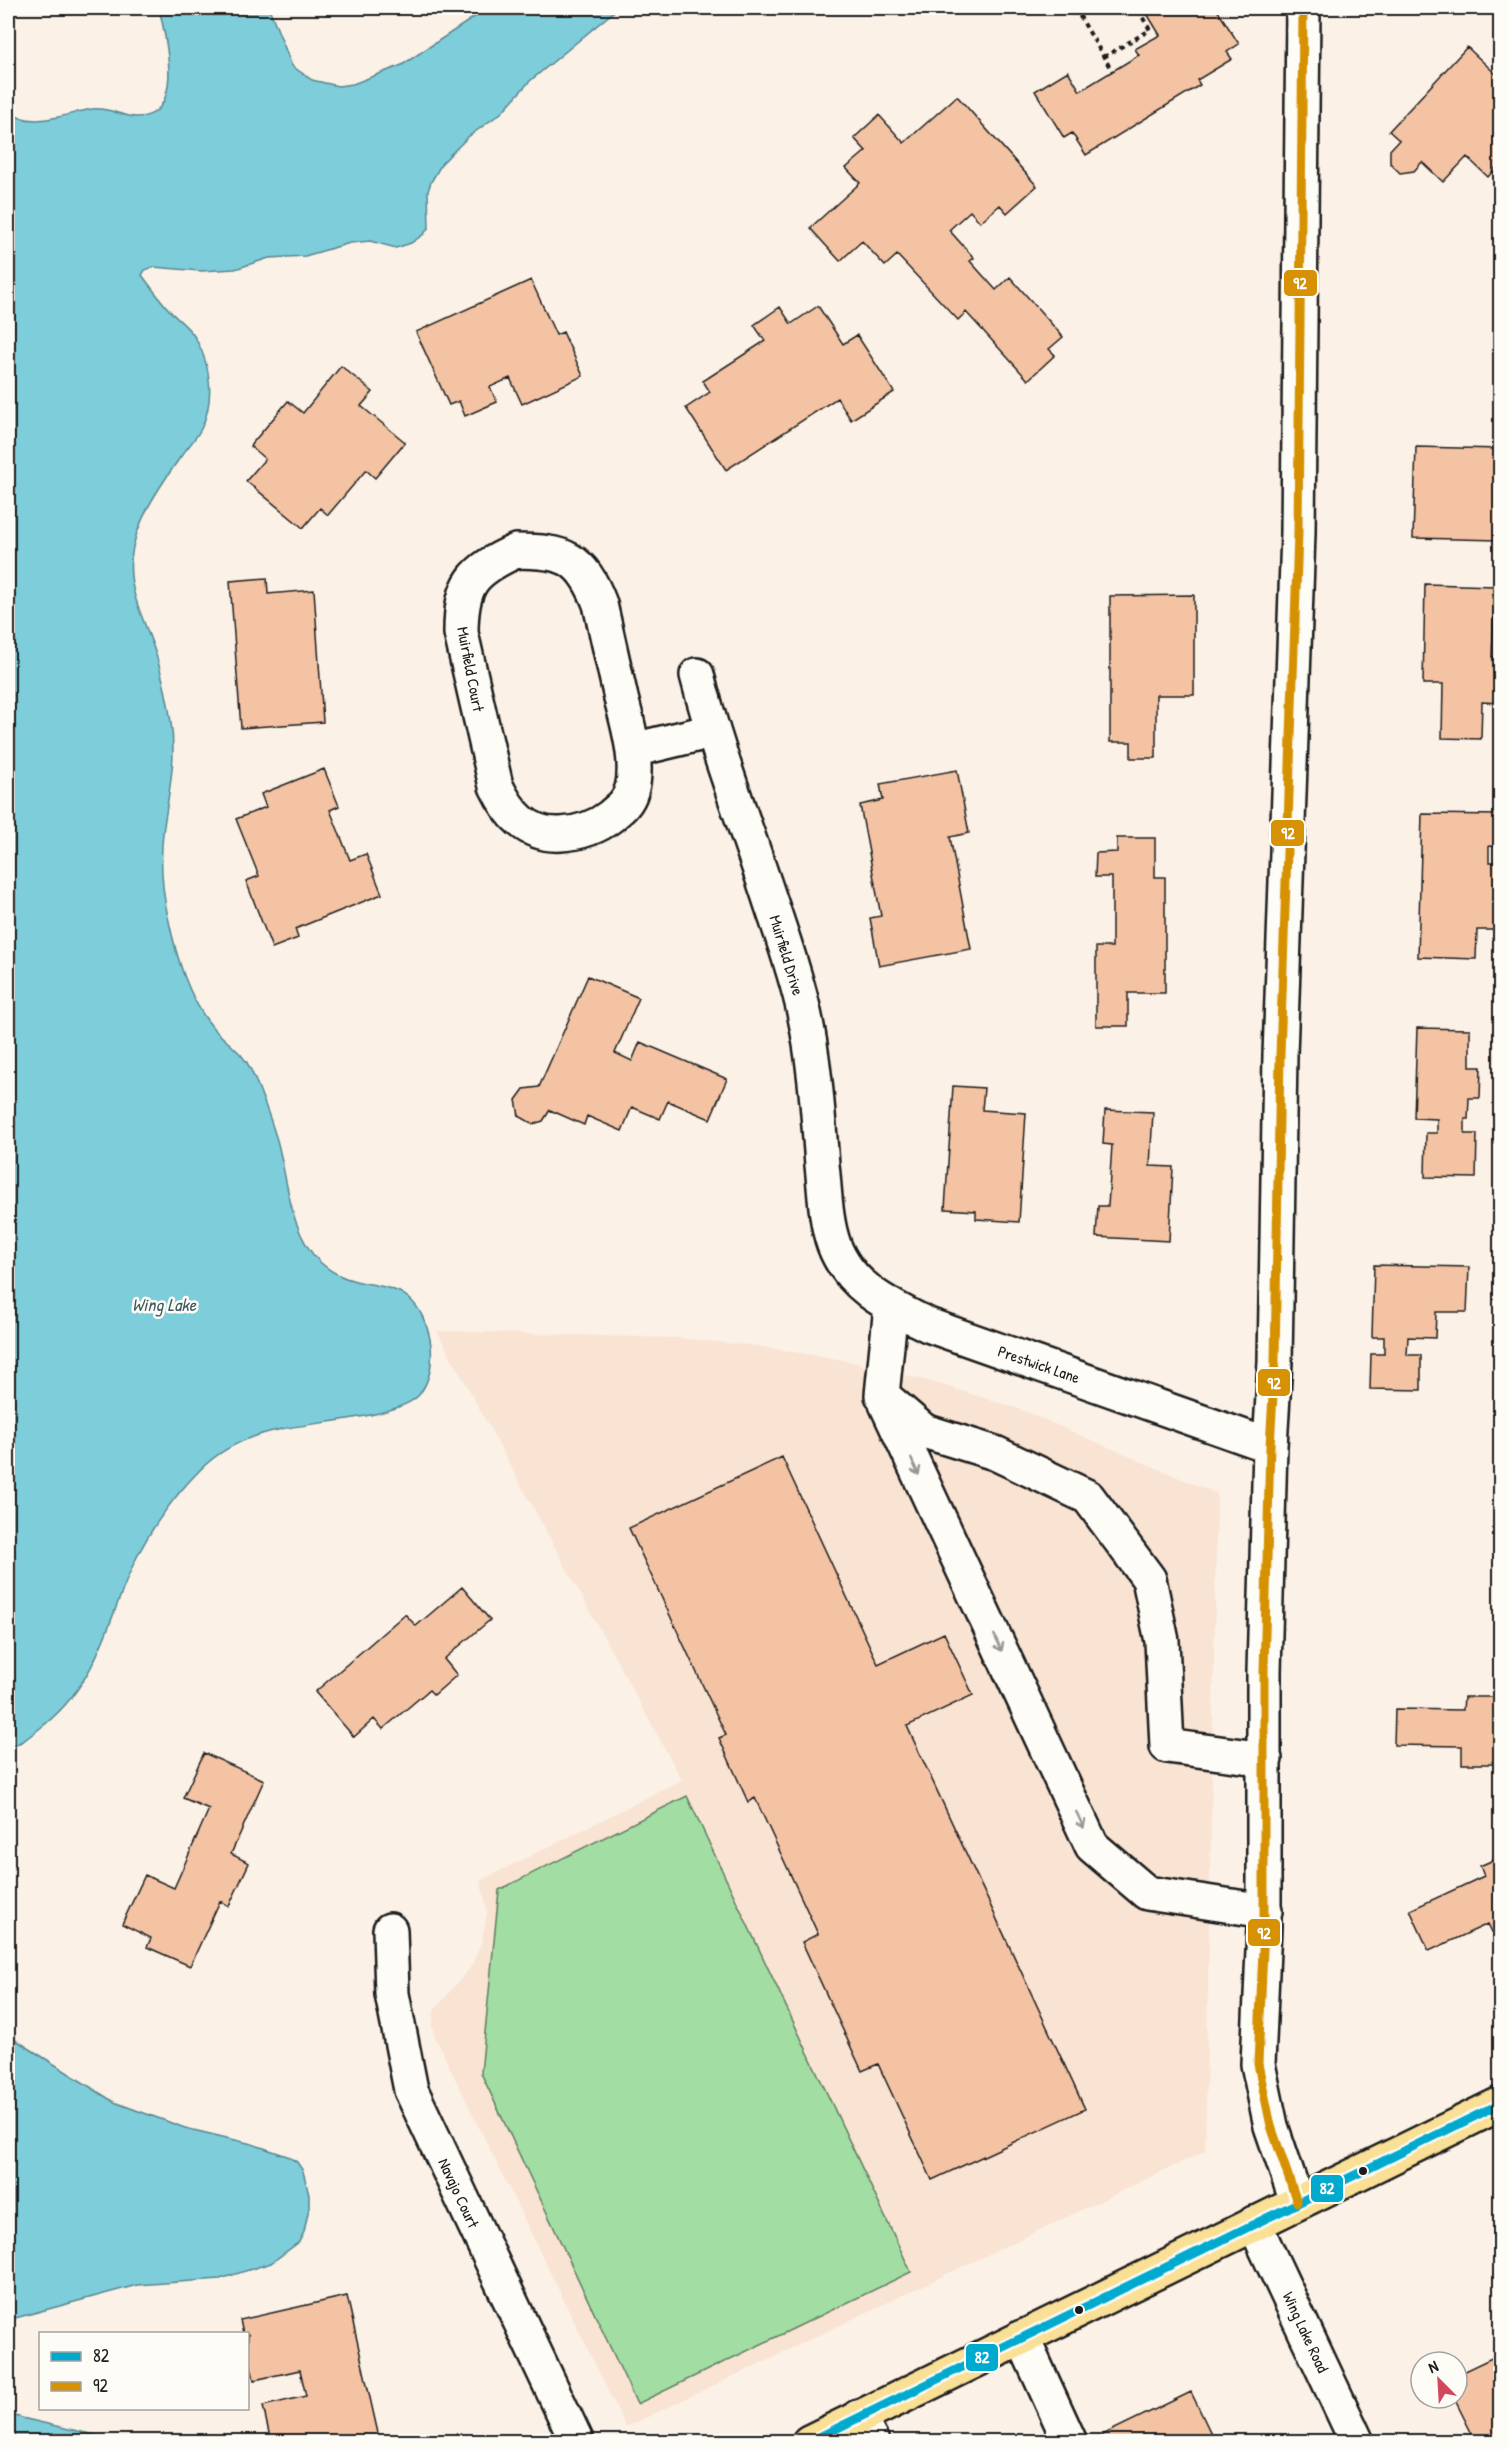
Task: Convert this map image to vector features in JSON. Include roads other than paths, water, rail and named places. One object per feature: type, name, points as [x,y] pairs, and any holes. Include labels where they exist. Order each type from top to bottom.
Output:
[{"type":"main road","points":[[809,2442],[865,2429],[1022,2337],[1500,2104]]},
{"type":"street","points":[[1297,2202],[1271,2126],[1258,2064],[1265,1911],[1264,1672],[1270,1446],[1275,1362],[1280,1055],[1298,532],[1303,8]]},
{"type":"street","name":"Muirfield Court","points":[[516,551],[549,551],[579,566],[591,582],[600,604],[633,750],[634,777],[626,803],[607,819],[586,831],[559,835],[540,832],[522,823],[506,807],[496,786],[461,633],[461,608],[470,582],[490,563],[516,551]]},
{"type":"street","name":"Muirfield Drive","points":[[697,675],[712,731],[787,951],[803,1009],[812,1052],[827,1214],[834,1245]]},
{"type":"street","points":[[633,750],[712,731]]},
{"type":"street","name":"Prestwick Lane","points":[[834,1245],[846,1268],[861,1286],[891,1306],[928,1325],[1270,1446]]},
{"type":"street","points":[[891,1306],[882,1395],[1092,1846],[1147,1893],[1265,1911]]},
{"type":"street","points":[[882,1395],[924,1431],[995,1453],[1088,1497],[1149,1579],[1162,1641],[1167,1746],[1265,1760]]},
{"type":"street","name":"Navajo Court","points":[[390,1930],[392,1994],[411,2090],[577,2442]]},
{"type":"street","name":"Wing Lake Road","points":[[1254,2223],[1357,2442]]},
{"type":"street","points":[[1022,2337],[1070,2442]]},
{"type":"water","name":"Wing Lake","points":[[159,8],[269,8],[292,66],[312,80],[338,86],[353,84],[402,65],[488,8],[618,8],[530,81],[501,113],[468,137],[442,163],[428,191],[429,227],[424,234],[411,243],[396,248],[370,241],[350,243],[305,256],[269,258],[235,269],[201,271],[153,267],[145,270],[142,275],[196,339],[208,372],[210,395],[201,429],[171,470],[142,519],[131,559],[135,597],[157,658],[173,736],[162,865],[166,907],[175,946],[184,976],[197,1004],[214,1029],[239,1053],[251,1070],[277,1140],[296,1221],[310,1250],[320,1262],[335,1273],[394,1290],[406,1296],[417,1307],[426,1325],[431,1342],[431,1359],[424,1387],[418,1396],[407,1403],[374,1414],[282,1429],[260,1435],[238,1443],[209,1462],[172,1501],[148,1537],[125,1584],[99,1651],[75,1692],[39,1729],[8,1748],[8,112],[18,117],[39,120],[92,109],[104,109],[136,117],[152,114],[162,104],[169,73]]},
{"type":"water","points":[[8,2035],[114,2102],[185,2128],[252,2144],[287,2156],[297,2162],[303,2171],[309,2195],[304,2232],[299,2242],[271,2263],[220,2279],[137,2285],[8,2320]]},
{"type":"water","points":[[8,2414],[22,2418],[120,2441],[8,2441]]}]
